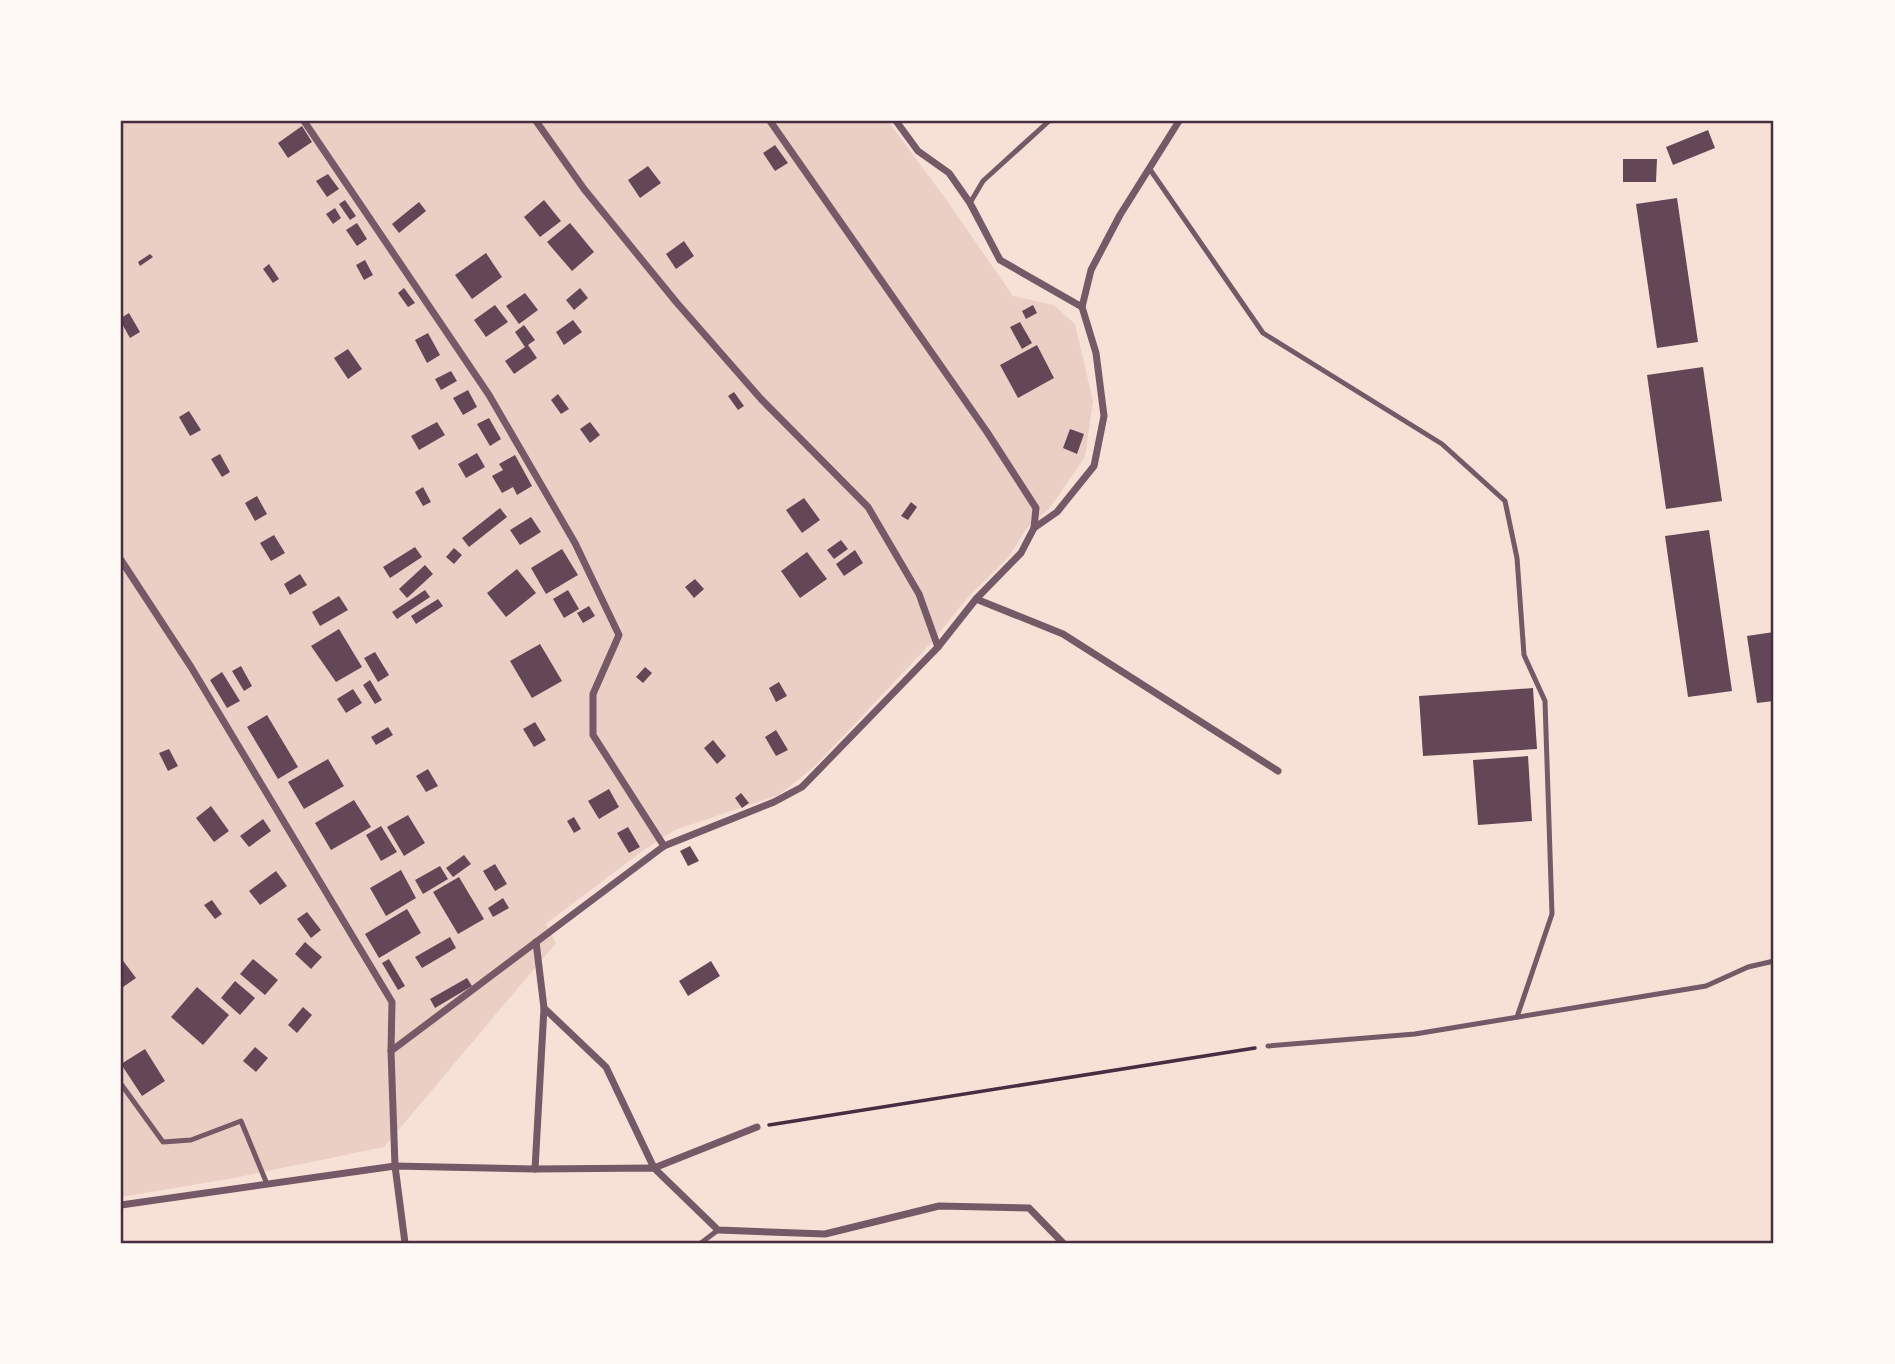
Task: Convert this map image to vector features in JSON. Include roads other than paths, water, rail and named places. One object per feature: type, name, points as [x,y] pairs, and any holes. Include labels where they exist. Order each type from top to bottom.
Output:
[{"type":"street","points":[[304,121],[489,395],[575,543],[619,635],[593,694],[593,734],[664,846]]},
{"type":"street","points":[[536,121],[584,189],[677,303],[761,399],[868,507],[919,594],[937,647]]},
{"type":"street","points":[[391,1051],[664,846],[774,802],[802,787],[937,647],[976,599],[1021,553],[1034,528],[1036,508],[987,432],[770,121]]},
{"type":"street","points":[[896,121],[918,150],[949,173],[970,203],[1000,260],[1082,307]]},
{"type":"street","points":[[1034,528],[1057,512],[1094,466],[1104,416],[1096,353],[1082,307],[1091,270],[1120,215],[1179,121]]},
{"type":"street","points":[[121,560],[198,679],[392,1002],[395,1166],[405,1243]]},
{"type":"street","points":[[976,599],[1063,634],[1278,771]]},
{"type":"street","points":[[535,1169],[544,1008],[536,942]]},
{"type":"street","points":[[544,1008],[606,1067],[654,1168],[718,1230],[825,1234],[939,1206],[1029,1208],[1063,1243]]},
{"type":"street","points":[[121,1205],[395,1166],[654,1168],[757,1127]]},
{"type":"lane","points":[[970,203],[983,181],[1049,121]]},
{"type":"lane","points":[[1149,168],[1263,333],[1442,444],[1505,501],[1517,558],[1524,655],[1545,701],[1552,914],[1517,1017]]},
{"type":"lane","points":[[1268,1046],[1415,1034],[1706,986],[1748,967],[1774,961]]},
{"type":"lane","points":[[121,1084],[163,1142],[191,1140],[241,1121],[267,1184]]},
{"type":"lane","points":[[701,1243],[718,1230]]}]
